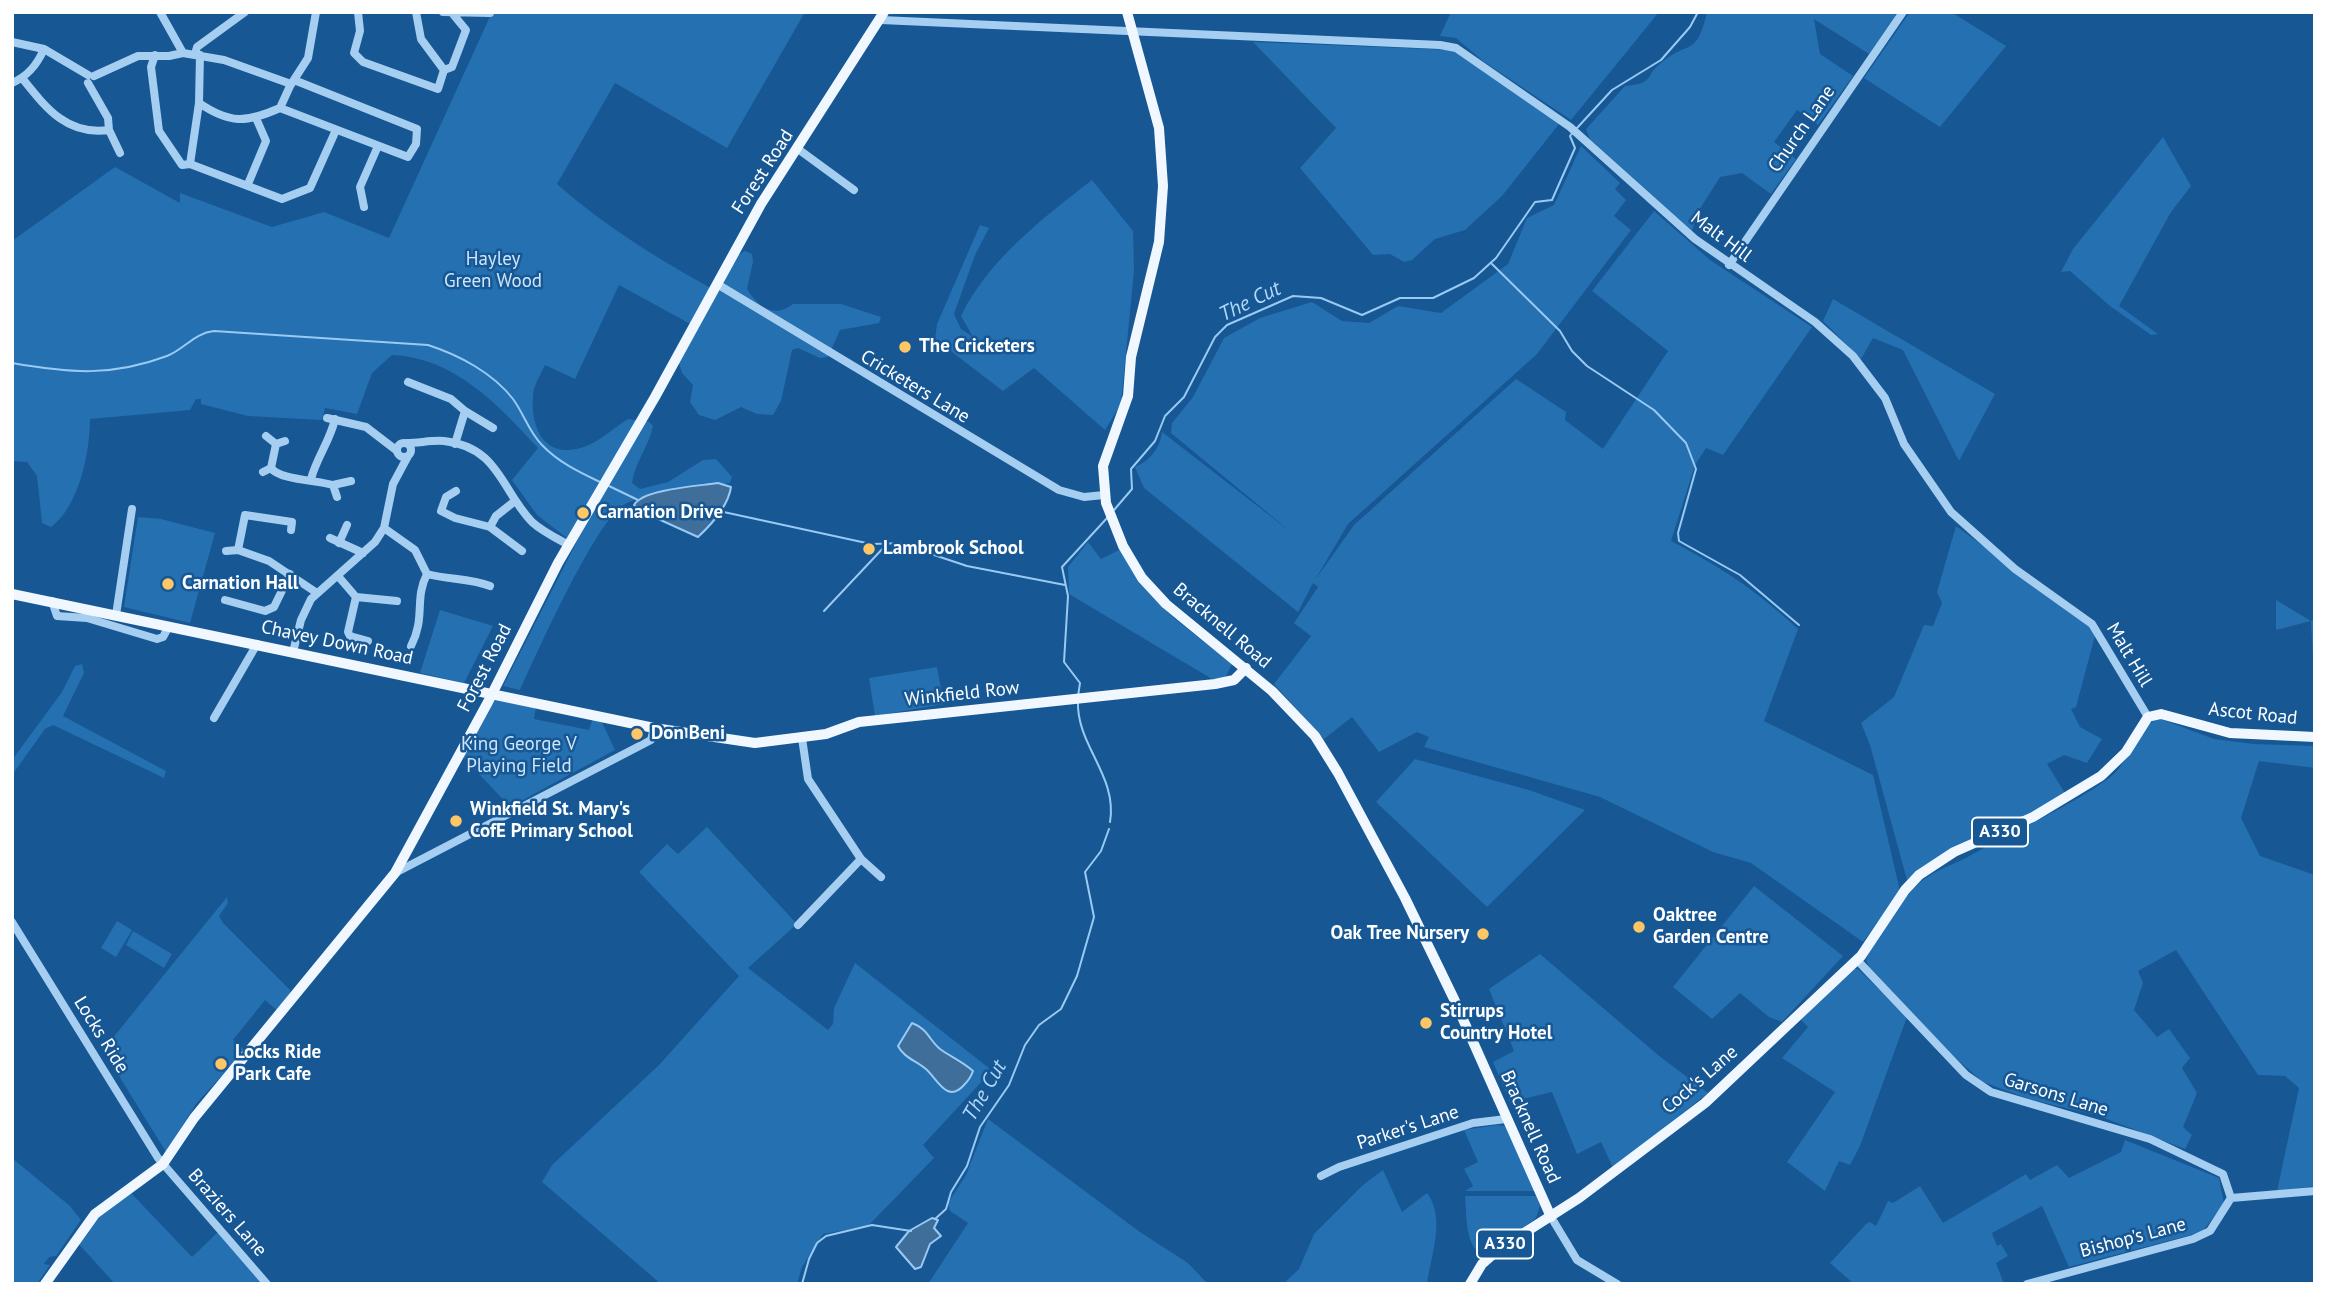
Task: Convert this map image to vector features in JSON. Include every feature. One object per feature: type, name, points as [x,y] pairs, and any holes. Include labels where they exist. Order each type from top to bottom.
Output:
[{"type":"main road","name":"Bracknell Road","points":[[1128,12],[1159,128],[1163,197],[1159,242],[1132,357],[1128,396],[1103,466],[1104,495],[1142,578],[1166,604],[1246,668],[1315,736],[1338,773],[1405,898],[1550,1217]]},
{"type":"main road","name":"Forest Road","points":[[45,1284],[95,1214],[163,1164],[194,1118],[395,873],[569,545],[761,204],[883,16]]},
{"type":"main road","name":"Chavey Down Road","points":[[12,594],[654,728]]},
{"type":"main road","name":"Winkfield Row","points":[[654,728],[755,743],[826,734],[859,722],[1215,684],[1234,680],[1246,668]]},
{"type":"main road","name":"Ascot Road","points":[[2148,716],[2161,713],[2195,726],[2230,733],[2315,737]]},
{"type":"main road","name":"A330","points":[[1859,958],[1906,888],[1919,875],[1954,852],[2033,817],[2101,776],[2126,752],[2148,716]]},
{"type":"main road","name":"Cock's Lane","points":[[1550,1217],[1621,1168],[1705,1103],[1859,958]]},
{"type":"main road","name":"A330","points":[[1470,1284],[1482,1264],[1499,1249],[1550,1217]]},
{"type":"street","points":[[160,12],[183,53]]},
{"type":"street","points":[[190,164],[199,103],[197,47],[245,12]]},
{"type":"street","points":[[199,103],[221,118],[256,118],[280,108],[292,82],[308,58],[316,12]]},
{"type":"street","points":[[358,12],[360,32],[354,53],[363,62],[438,89],[444,70]]},
{"type":"street","points":[[416,12],[421,39],[444,70]]},
{"type":"street","name":"Church Lane","points":[[1729,265],[1903,12]]},
{"type":"street","points":[[444,70],[452,67],[466,30],[447,13]]},
{"type":"street","points":[[447,13],[490,13]]},
{"type":"street","name":"Malt Hill","points":[[883,16],[1448,46],[1471,58],[1574,131],[1654,205],[1729,265],[1815,322],[1853,356],[1881,392],[1905,444],[1950,510],[1961,523],[2015,569],[2092,624],[2148,716]]},
{"type":"street","points":[[12,42],[44,49],[89,79],[108,118],[109,130],[120,153]]},
{"type":"street","points":[[12,83],[22,78],[38,62],[44,49]]},
{"type":"street","points":[[89,79],[138,56],[198,54],[292,82],[417,129],[416,144],[408,157],[280,108]]},
{"type":"street","points":[[155,55],[151,67],[159,131],[182,165],[190,164],[248,184],[282,200],[310,188],[336,130]]},
{"type":"street","points":[[22,78],[52,115],[91,132],[109,130]]},
{"type":"street","points":[[248,184],[266,141],[256,118]]},
{"type":"street","points":[[364,207],[360,187],[378,146]]},
{"type":"street","points":[[798,149],[854,190]]},
{"type":"street","name":"Cricketers Lane","points":[[717,284],[1059,490],[1084,497],[1104,495]]},
{"type":"street","points":[[408,382],[451,399],[493,428]]},
{"type":"street","points":[[456,444],[465,411]]},
{"type":"street","points":[[311,479],[316,460],[331,439],[330,418],[366,427],[403,449],[425,442],[456,444],[491,462],[506,481],[515,501],[546,533],[569,545]]},
{"type":"street","points":[[266,436],[281,442],[267,470],[284,478],[311,479],[333,485],[351,481]]},
{"type":"street","points":[[293,652],[305,609],[317,593],[363,553],[384,528],[403,449]]},
{"type":"street","points":[[333,485],[337,497]]},
{"type":"street","points":[[456,491],[446,497],[441,511],[455,518],[490,527],[522,551]]},
{"type":"street","points":[[490,527],[496,516],[515,501]]},
{"type":"street","points":[[116,615],[132,509]]},
{"type":"street","points":[[238,550],[245,515],[292,522],[291,530]]},
{"type":"street","points":[[339,542],[347,525]]},
{"type":"street","points":[[384,528],[415,550],[427,574]]},
{"type":"street","points":[[330,538],[363,553]]},
{"type":"street","points":[[226,551],[250,552],[290,574],[317,593]]},
{"type":"street","points":[[225,600],[265,611],[274,607],[290,574]]},
{"type":"street","points":[[427,574],[471,579],[490,586]]},
{"type":"street","points":[[411,646],[421,623],[419,589],[427,574]]},
{"type":"street","points":[[338,576],[356,597],[397,601]]},
{"type":"street","points":[[356,597],[348,632],[350,636],[368,641]]},
{"type":"street","points":[[52,601],[57,615],[120,625],[157,639],[163,637],[169,626]]},
{"type":"street","points":[[215,718],[257,644]]},
{"type":"street","points":[[651,740],[654,728]]},
{"type":"street","name":"Winkfield Row","points":[[395,873],[651,740],[678,730]]},
{"type":"street","points":[[802,738],[808,779],[861,859],[881,877]]},
{"type":"street","points":[[798,925],[861,859]]},
{"type":"street","name":"Locks Ride","points":[[12,922],[163,1164]]},
{"type":"street","name":"Garsons Lane","points":[[1859,958],[1966,1075],[1991,1092],[2150,1139],[2223,1174],[2231,1198]]},
{"type":"street","name":"Parker's Lane","points":[[1321,1176],[1473,1123],[1506,1119]]},
{"type":"street","name":"Braziers Lane","points":[[163,1164],[267,1284]]},
{"type":"street","points":[[2231,1198],[2315,1191]]},
{"type":"street","name":"Bishop's Lane","points":[[2027,1284],[2193,1239],[2210,1231],[2231,1198]]},
{"type":"street","points":[[1550,1217],[1577,1259],[1617,1284]]},
{"type":"green space","name":"Hayley Green Wood","points":[[492,12],[805,12],[727,148],[615,83],[557,184],[634,243],[718,292],[738,255],[745,251],[752,254],[753,262],[747,289],[761,306],[779,311],[793,304],[841,304],[881,317],[879,323],[840,330],[828,357],[820,358],[798,348],[792,350],[781,401],[773,415],[757,414],[741,407],[715,420],[699,415],[690,402],[693,385],[682,373],[679,363],[694,326],[619,285],[575,379],[545,365],[533,396],[536,427],[541,436],[554,448],[576,449],[597,441],[628,419],[649,422],[653,426],[632,483],[640,489],[668,482],[703,460],[716,459],[732,477],[730,483],[677,489],[638,499],[625,504],[613,515],[568,589],[520,690],[503,686],[590,516],[582,513],[567,538],[537,515],[512,480],[538,448],[507,415],[473,386],[436,365],[415,358],[392,355],[372,373],[357,414],[325,408],[322,420],[248,416],[201,404],[201,399],[196,399],[190,410],[90,419],[88,447],[76,493],[61,518],[51,527],[42,523],[37,476],[27,462],[12,461],[12,241],[115,167],[180,203],[180,193],[272,227],[324,212],[389,238]]},
{"type":"green space","points":[[1451,12],[1659,12],[1571,120],[1483,61],[1456,38],[1440,36]]},
{"type":"green space","points":[[1707,12],[1891,12],[1896,15],[1869,54],[1814,19],[1820,54],[1853,76],[1818,125],[1797,110],[1774,142],[1796,159],[1771,194],[1742,173],[1720,177],[1698,212],[1692,231],[1590,139],[1586,129],[1625,86],[1645,81],[1661,63],[1691,46],[1699,36]]},
{"type":"green space","points":[[1910,12],[1951,12],[2006,46],[1940,127],[1864,78]]},
{"type":"green space","points":[[1253,42],[1453,50],[1559,124],[1502,196],[1465,230],[1435,239],[1412,260],[1404,262],[1390,254],[1373,255],[1300,168],[1336,128]]},
{"type":"green space","points":[[2163,137],[2191,186],[2171,212],[2119,306],[2158,334],[2151,335],[2110,306],[2070,271],[2061,272],[2073,249]]},
{"type":"green space","points":[[1581,146],[1620,183],[1615,189],[1626,200],[1614,216],[1631,230],[1537,354],[1348,524],[1315,580],[1354,525],[1516,379],[1566,412],[1565,420],[1603,449],[1668,351],[1592,291],[1654,211],[1710,260],[1812,327],[1723,455],[1706,448],[1695,465],[1671,541],[1738,580],[1798,629],[1764,721],[1873,775],[1900,891],[1863,942],[1751,863],[1713,852],[1600,797],[1424,747],[1429,737],[1417,732],[1379,752],[1352,717],[1324,739],[1274,684],[1311,636],[1294,623],[1318,587],[1313,583],[1298,612],[1144,488],[1135,467],[1153,454],[1162,432],[1291,532],[1171,433],[1172,423],[1193,397],[1224,338],[1260,318],[1312,302],[1342,321],[1369,323],[1398,306],[1441,313],[1508,264],[1527,218],[1554,205]]},
{"type":"green space","points":[[1092,180],[1133,231],[1134,271],[1121,404],[1105,430],[1034,368],[1003,391],[935,339],[937,324],[980,225],[989,228],[975,255],[954,314],[961,329],[973,337],[961,316],[986,277],[1018,241]]},
{"type":"green space","points":[[1833,299],[1995,394],[1959,461],[1903,350],[1873,338],[1861,359],[1823,321]]},
{"type":"green space","points":[[138,517],[161,519],[215,533],[190,623],[124,607]]},
{"type":"green space","points":[[1956,526],[2088,623],[2096,632],[2076,707],[2071,709],[2080,727],[2102,739],[2087,763],[2064,755],[2047,764],[2066,795],[1922,867],[1907,880],[1870,745],[1861,723],[1894,697],[1924,625],[1933,626],[1942,603],[1937,592]]},
{"type":"green space","points":[[1088,542],[1101,559],[1121,549],[1130,567],[1154,599],[1232,664],[1225,678],[1212,679],[1069,594],[1068,567]]},
{"type":"green space","points":[[2276,600],[2311,621],[2276,630]]},
{"type":"green space","points":[[440,610],[493,626],[464,683],[420,673]]},
{"type":"green space","points":[[2315,619],[2315,697],[2311,621]]},
{"type":"green space","points":[[82,664],[84,673],[63,716],[166,771],[164,778],[53,725],[45,729],[12,775],[12,760],[62,692],[75,666]]},
{"type":"green space","points":[[937,667],[944,704],[875,716],[869,678]]},
{"type":"green space","name":"King George V Playing Field","points":[[494,698],[536,706],[534,719],[589,730],[593,718],[601,720],[615,750],[510,807],[463,757]]},
{"type":"green space","points":[[2158,718],[2214,739],[2254,744],[2315,746],[2315,768],[2259,761],[2241,818],[2260,856],[2315,875],[2315,1186],[2277,1191],[2299,1088],[2285,1076],[2258,1075],[2176,950],[2138,971],[2143,983],[2134,1010],[2157,1037],[2169,1029],[2190,1058],[2182,1068],[2197,1093],[2183,1127],[2192,1135],[2185,1149],[2099,1116],[2029,1099],[1983,1082],[1951,1054],[1869,967],[1866,960],[1888,920],[1923,880],[2058,809],[2108,779],[2122,765],[2143,731]]},
{"type":"green space","points":[[1415,759],[1529,790],[1585,810],[1487,907],[1376,802]]},
{"type":"green space","points":[[707,827],[797,924],[748,968],[828,1030],[833,1024],[834,1008],[855,963],[989,1068],[986,1077],[923,1145],[934,1158],[868,1226],[823,1234],[802,1267],[797,1284],[661,1284],[542,1182],[552,1165],[659,1065],[739,976],[639,872],[667,844],[678,854]]},
{"type":"green space","points":[[1754,886],[1843,956],[1782,1022],[1769,1017],[1740,993],[1712,1019],[1673,987]]},
{"type":"green space","points":[[227,897],[228,903],[219,916],[223,923],[290,990],[291,996],[278,1011],[265,1000],[233,1040],[245,1050],[196,1104],[166,1152],[103,1050]]},
{"type":"green space","points":[[117,921],[132,930],[116,957],[101,948]]},
{"type":"green space","points":[[133,931],[172,954],[164,968],[126,945]]},
{"type":"green space","points":[[1540,954],[1658,1055],[1708,1093],[1613,1168],[1601,1142],[1577,1154],[1552,1092],[1510,1102],[1493,1062],[1514,1051],[1489,989]]},
{"type":"green space","points":[[1853,969],[1858,969],[1907,1017],[1860,1146],[1850,1165],[1839,1161],[1825,1191],[1787,1162],[1835,1092],[1782,1058],[1808,1027],[1800,1019]]},
{"type":"green space","points":[[988,1119],[1140,1232],[1188,1263],[1208,1284],[928,1284],[968,1223],[950,1211],[948,1203],[966,1175]]},
{"type":"green space","points":[[1505,1126],[1535,1191],[1465,1191],[1473,1186],[1464,1169],[1478,1162],[1464,1130]]},
{"type":"green space","points":[[2125,1140],[2219,1178],[2224,1204],[2202,1232],[2069,1267],[2042,1206],[1992,1233],[1997,1246],[2001,1244],[2008,1256],[1996,1263],[2004,1284],[1854,1284],[1830,1263],[1866,1224],[1870,1222],[1876,1226],[1888,1201],[1893,1203],[1920,1186],[1943,1223],[2026,1174],[2030,1180],[2057,1165],[2069,1178],[2121,1152]]},
{"type":"green space","points":[[12,1158],[70,1206],[81,1220],[56,1256],[49,1257],[44,1264],[50,1265],[37,1284],[12,1284]]},
{"type":"green space","points":[[1383,1170],[1402,1212],[1427,1193],[1433,1203],[1436,1237],[1427,1284],[1283,1284],[1299,1269],[1314,1234],[1363,1185]]},
{"type":"green space","points":[[131,1193],[192,1257],[219,1231],[262,1284],[115,1284],[77,1242],[103,1213]]},
{"type":"green space","points":[[1465,1196],[1536,1196],[1540,1206],[1536,1218],[1486,1257],[1479,1253],[1470,1239]]},
{"type":"shaded area","points":[[718,483],[731,487],[727,501],[719,515],[698,537],[645,513],[634,505],[648,495],[659,492]]},
{"type":"shaded area","points":[[912,1023],[925,1031],[940,1049],[973,1071],[969,1080],[958,1090],[953,1092],[944,1089],[927,1070],[898,1046]]},
{"type":"shaded area","points":[[932,1218],[938,1220],[934,1228],[941,1236],[930,1244],[921,1267],[915,1269],[896,1247],[909,1231]]},
{"type":"waterway","points":[[606,12],[741,13]]},
{"type":"waterway","name":"The Cut","points":[[1577,128],[1612,90],[1661,60],[1690,27],[1698,12]]},
{"type":"waterway","points":[[744,13],[762,13]]},
{"type":"waterway","name":"The Cut","points":[[1114,510],[1132,489],[1131,469],[1155,441],[1165,416],[1184,397],[1215,337],[1227,325],[1293,296],[1321,298],[1362,315],[1400,298],[1433,298],[1474,278],[1496,258],[1535,202],[1552,200],[1575,148],[1570,136],[1573,132]]},
{"type":"waterway","points":[[1492,264],[1560,331],[1572,351],[1587,366],[1654,410],[1686,443],[1696,469],[1678,533],[1679,541],[1740,575],[1799,625]]},
{"type":"waterway","points":[[12,363],[72,371],[109,370],[147,363],[167,356],[195,338],[214,331],[428,345],[452,354],[496,381],[513,399],[537,440],[548,451],[569,466],[600,482]]},
{"type":"waterway","points":[[609,486],[638,500]]},
{"type":"waterway","points":[[719,511],[871,544],[910,543],[925,552],[967,566],[1065,585]]},
{"type":"waterway","name":"The Cut","points":[[1078,696],[1080,683],[1064,662],[1068,596],[1062,567],[1108,517]]},
{"type":"waterway","points":[[824,611],[886,545]]},
{"type":"waterway","name":"The Cut","points":[[1078,701],[1083,732],[1108,790],[1110,822]]},
{"type":"waterway","name":"The Cut","points":[[935,1219],[946,1209],[951,1192],[967,1166],[980,1127],[1009,1085],[1025,1045],[1039,1025],[1061,1009],[1077,976],[1094,917],[1085,872],[1101,851],[1109,829]]},
{"type":"waterway","name":"The Cut","points":[[802,1284],[809,1259],[817,1243],[826,1236],[872,1225],[911,1231]]},
{"type":"place","name":"The Cricketers","points":[[905,347]]},
{"type":"place","name":"Carnation Drive","points":[[583,513]]},
{"type":"place","name":"Lambrook School","points":[[869,549]]},
{"type":"place","name":"Carnation Hall","points":[[168,584]]},
{"type":"place","name":"Don Beni","points":[[637,734]]},
{"type":"place","name":"Winkfield St. Mary's CofE Primary School","points":[[456,821]]},
{"type":"place","name":"Oaktree Garden Centre","points":[[1639,927]]},
{"type":"place","name":"Oak Tree Nursery","points":[[1483,934]]},
{"type":"place","name":"Stirrups Country Hotel","points":[[1426,1023]]},
{"type":"place","name":"Locks Ride Park Cafe","points":[[221,1064]]}]
